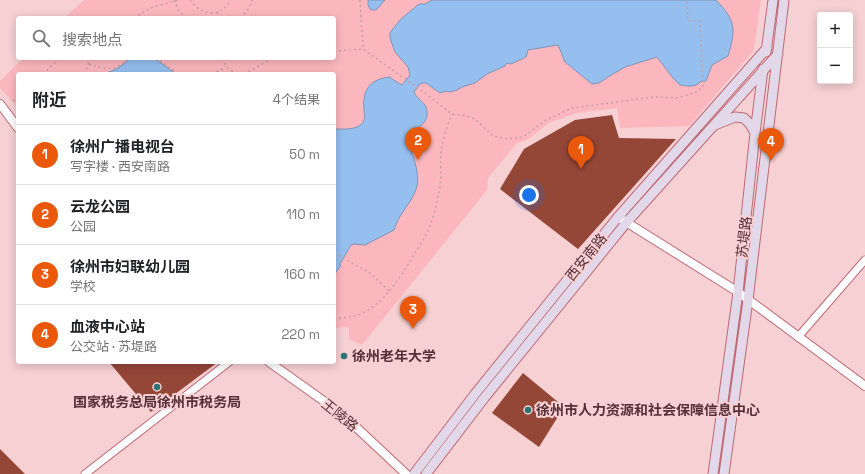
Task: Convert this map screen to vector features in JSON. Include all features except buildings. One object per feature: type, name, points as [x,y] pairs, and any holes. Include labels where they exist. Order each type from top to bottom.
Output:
[{"type":"main road","name":"苏堤路","points":[[713,474],[738,292],[755,133],[773,0]]},
{"type":"main road","name":"苏堤路","points":[[724,474],[748,300],[784,0]]},
{"type":"main road","name":"西安南路","points":[[414,474],[475,394],[618,218],[767,48]]},
{"type":"main road","name":"西安南路","points":[[426,474],[485,397],[626,223],[778,54]]},
{"type":"main road","points":[[713,125],[735,117],[744,118],[750,124],[755,133]]},
{"type":"street","points":[[0,104],[16,125]]},
{"type":"street","points":[[618,218],[738,292],[865,386]]},
{"type":"street","points":[[798,337],[865,260]]},
{"type":"street","points":[[85,474],[225,364]]},
{"type":"street","name":"王陵路","points":[[272,364],[342,414],[406,474]]},
{"type":"path","points":[[137,16],[150,8],[179,0]]},
{"type":"path","points":[[190,0],[195,7],[209,13],[217,12],[223,9],[232,0]]},
{"type":"path","points":[[243,16],[252,0]]},
{"type":"path","points":[[360,0],[363,49]]},
{"type":"path","points":[[336,51],[363,49],[452,114],[467,116],[475,119],[492,136],[508,139],[523,137],[546,120],[572,108],[654,97],[677,98],[696,92],[703,87],[704,81],[700,21],[688,21],[687,0]]},
{"type":"path","points":[[175,1],[178,9],[183,16]]},
{"type":"path","points":[[217,12],[218,16]]},
{"type":"path","points":[[45,72],[58,60]]},
{"type":"path","points":[[86,72],[90,60]]},
{"type":"path","points":[[89,64],[100,68],[110,68],[118,67],[126,60]]},
{"type":"path","points":[[159,60],[176,72]]},
{"type":"path","points":[[224,60],[225,66],[234,72]]},
{"type":"path","points":[[248,72],[269,60]]},
{"type":"path","points":[[216,72],[223,69],[225,66]]},
{"type":"path","points":[[13,101],[16,98]]},
{"type":"path","points":[[336,319],[348,318],[374,306],[389,291],[408,266],[428,232],[440,191],[441,155],[444,136],[452,114]]},
{"type":"path","points":[[336,255],[370,273],[389,291]]},
{"type":"shaded area","points":[[84,0],[761,0],[754,50],[689,126],[620,128],[617,108],[576,113],[549,123],[527,140],[517,143],[488,178],[487,190],[362,345],[349,339],[349,327],[336,328],[336,72],[16,72],[16,106],[0,88],[0,81],[21,60],[336,60],[336,16],[66,16]]},
{"type":"water","points":[[368,0],[385,0],[376,10],[373,10],[370,9],[368,5]]},
{"type":"water","points":[[432,0],[716,0],[723,7],[731,20],[733,32],[728,56],[712,65],[706,81],[700,82],[693,86],[680,85],[657,57],[625,67],[599,83],[592,84],[565,62],[558,45],[528,50],[526,57],[511,64],[507,63],[505,66],[487,74],[475,83],[450,92],[447,91],[440,93],[426,83],[420,84],[414,92],[415,95],[424,103],[427,109],[427,115],[426,120],[412,138],[411,144],[411,150],[418,176],[417,188],[398,220],[394,230],[365,245],[351,245],[336,272],[336,129],[353,128],[362,124],[364,121],[366,90],[375,81],[389,77],[402,85],[410,75],[408,67],[395,52],[390,38],[390,33],[401,19],[419,4],[425,4]]},
{"type":"water","points":[[128,60],[157,60],[173,72],[108,72]]},
{"type":"place","name":"云龙公园","points":[[418,160]]},
{"type":"place","name":"血液中心站","points":[[771,161]]},
{"type":"place","name":"徐州广播电视台","points":[[581,169]]},
{"type":"place","name":"徐州市妇联幼儿园","points":[[413,329]]},
{"type":"place","name":"徐州老年大学","points":[[344,356]]},
{"type":"place","name":"国家税务总局徐州市税务局","points":[[157,387]]},
{"type":"place","name":"徐州市人力资源和社会保障信息中心","points":[[528,410]]}]
